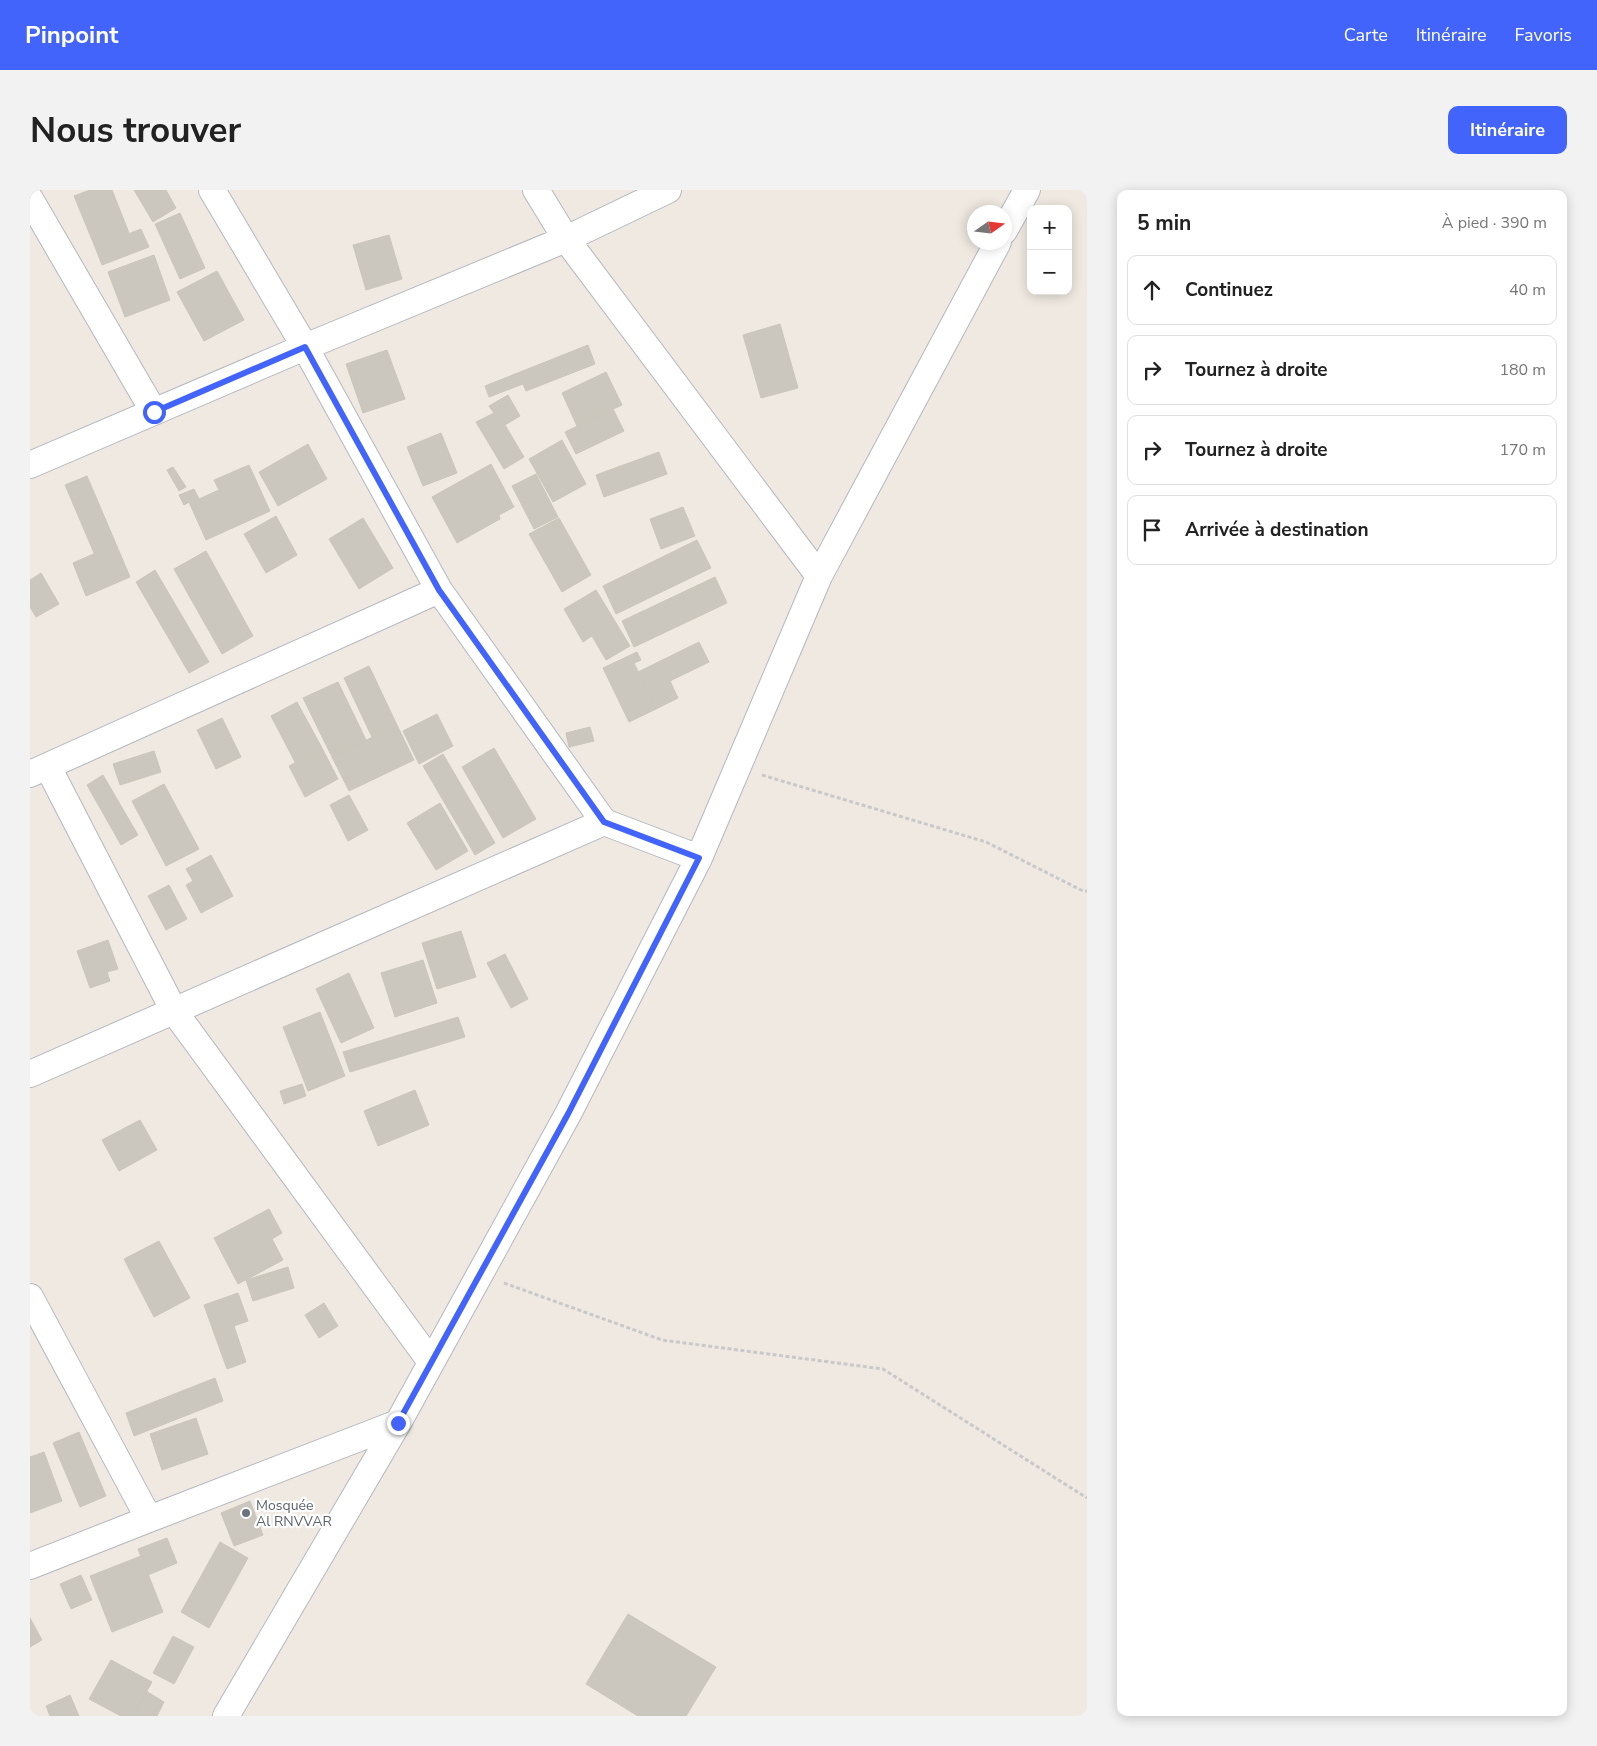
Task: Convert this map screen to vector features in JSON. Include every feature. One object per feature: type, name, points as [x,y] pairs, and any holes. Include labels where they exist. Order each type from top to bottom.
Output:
[{"type":"street","points":[[212,190],[305,347],[439,590],[604,822],[699,858]]},
{"type":"street","points":[[536,190],[566,239],[819,576]]},
{"type":"street","points":[[30,465],[305,347],[566,239],[668,190]]},
{"type":"street","points":[[1012,216],[1026,190]]},
{"type":"street","points":[[30,199],[154,412]]},
{"type":"street","points":[[226,1716],[398,1423],[568,1114],[699,858],[819,576],[994,250]]},
{"type":"street","points":[[431,1362],[174,1010],[39,770],[439,590]]},
{"type":"street","points":[[30,1074],[604,822]]},
{"type":"street","points":[[30,1297],[149,1519]]},
{"type":"street","points":[[30,1566],[398,1423]]},
{"type":"path","points":[[737,767],[986,842],[1083,891],[1087,891]]},
{"type":"path","points":[[480,1274],[662,1340],[883,1369],[1087,1498]]},
{"type":"building","points":[[90,190],[112,190],[129,233],[95,247],[74,196]]},
{"type":"building","points":[[134,190],[166,190],[176,208],[153,222]]},
{"type":"building","points":[[180,213],[205,268],[180,279],[155,224]]},
{"type":"building","points":[[141,229],[149,247],[102,265],[95,247]]},
{"type":"building","points":[[389,235],[402,279],[366,290],[353,245]]},
{"type":"building","points":[[154,255],[170,300],[125,317],[108,272]]},
{"type":"building","points":[[217,271],[244,320],[204,341],[177,292]]},
{"type":"building","points":[[780,324],[798,388],[761,398],[743,335]]},
{"type":"building","points":[[588,345],[595,364],[526,391],[523,384],[489,397],[485,386]]},
{"type":"building","points":[[387,350],[405,399],[363,413],[346,364]]},
{"type":"building","points":[[606,372],[622,405],[577,426],[562,393]]},
{"type":"building","points":[[508,395],[520,416],[505,425],[524,457],[504,469],[476,422],[494,413],[489,406]]},
{"type":"building","points":[[613,409],[624,431],[576,454],[565,432]]},
{"type":"building","points":[[441,433],[457,473],[423,486],[407,447]]},
{"type":"building","points":[[562,440],[586,484],[553,502],[529,459]]},
{"type":"building","points":[[308,444],[327,479],[278,506],[259,472]]},
{"type":"building","points":[[659,452],[667,474],[604,497],[596,475]]},
{"type":"building","points":[[491,464],[514,507],[499,515],[500,519],[457,543],[432,497]]},
{"type":"building","points":[[249,465],[270,511],[206,540],[189,502],[184,505],[179,495],[194,489],[199,499],[219,490],[214,480]]},
{"type":"building","points":[[173,467],[186,487],[179,491],[167,470]]},
{"type":"building","points":[[536,474],[558,517],[534,529],[512,486]]},
{"type":"building","points":[[87,476],[116,544],[94,553],[65,485]]},
{"type":"building","points":[[683,507],[695,536],[661,549],[650,519]]},
{"type":"building","points":[[276,516],[297,555],[266,573],[244,534]]},
{"type":"building","points":[[363,518],[393,568],[359,589],[329,539]]},
{"type":"building","points":[[559,518],[591,575],[562,592],[529,534]]},
{"type":"building","points":[[697,540],[711,568],[616,614],[603,586]]},
{"type":"building","points":[[116,544],[130,577],[86,596],[73,563]]},
{"type":"building","points":[[206,551],[253,636],[222,654],[174,569]]},
{"type":"building","points":[[155,570],[209,662],[189,673],[136,582]]},
{"type":"building","points":[[41,573],[59,604],[36,617],[30,607],[30,580]]},
{"type":"building","points":[[715,577],[727,603],[634,647],[622,621]]},
{"type":"building","points":[[596,590],[630,646],[606,660],[592,636],[583,642],[564,609]]},
{"type":"building","points":[[699,642],[709,662],[670,681],[678,698],[656,709],[638,672]]},
{"type":"building","points":[[637,652],[641,660],[634,663],[656,709],[629,722],[603,668]]},
{"type":"building","points":[[369,666],[397,725],[372,737],[344,678]]},
{"type":"building","points":[[338,682],[366,740],[332,757],[303,698]]},
{"type":"building","points":[[297,702],[322,748],[295,762],[271,716]]},
{"type":"building","points":[[437,714],[453,746],[419,764],[403,731]]},
{"type":"building","points":[[222,718],[241,757],[216,769],[197,730]]},
{"type":"building","points":[[397,725],[414,760],[349,791],[332,757]]},
{"type":"building","points":[[590,727],[594,741],[569,747],[566,733]]},
{"type":"building","points":[[322,748],[338,779],[305,797],[289,766]]},
{"type":"building","points":[[494,748],[536,819],[503,838],[462,767]]},
{"type":"building","points":[[154,751],[161,772],[120,785],[113,764]]},
{"type":"building","points":[[443,754],[495,843],[475,855],[423,766]]},
{"type":"building","points":[[103,775],[138,835],[121,845],[87,785]]},
{"type":"building","points":[[164,784],[199,849],[166,866],[132,801]]},
{"type":"building","points":[[349,795],[368,830],[348,841],[330,805]]},
{"type":"building","points":[[440,803],[468,851],[436,870],[407,823]]},
{"type":"building","points":[[211,855],[233,896],[201,913],[186,885],[193,881],[186,869]]},
{"type":"building","points":[[169,885],[187,919],[166,930],[148,896]]},
{"type":"building","points":[[461,931],[476,977],[437,989],[422,943]]},
{"type":"building","points":[[108,940],[118,969],[107,972],[110,981],[90,988],[77,951]]},
{"type":"building","points":[[505,954],[528,999],[511,1008],[487,963]]},
{"type":"building","points":[[423,960],[437,1003],[395,1017],[381,973]]},
{"type":"building","points":[[349,973],[374,1028],[341,1043],[316,989]]},
{"type":"building","points":[[320,1012],[345,1076],[308,1091],[283,1027]]},
{"type":"building","points":[[458,1017],[465,1037],[350,1072],[343,1052]]},
{"type":"building","points":[[302,1084],[306,1096],[284,1104],[280,1091]]},
{"type":"building","points":[[415,1090],[429,1125],[378,1146],[364,1111]]},
{"type":"building","points":[[140,1120],[157,1150],[119,1171],[102,1140]]},
{"type":"building","points":[[269,1209],[282,1233],[272,1239],[283,1260],[238,1284],[214,1238]]},
{"type":"building","points":[[159,1241],[190,1298],[154,1317],[124,1259]]},
{"type":"building","points":[[288,1267],[294,1288],[253,1301],[246,1280]]},
{"type":"building","points":[[238,1293],[248,1321],[214,1333],[204,1305]]},
{"type":"building","points":[[324,1303],[338,1326],[319,1338],[305,1315]]},
{"type":"building","points":[[234,1326],[246,1362],[227,1369],[214,1333]]},
{"type":"building","points":[[215,1378],[223,1401],[134,1436],[126,1413]]},
{"type":"building","points":[[196,1418],[208,1454],[162,1470],[150,1434]]},
{"type":"building","points":[[79,1432],[106,1496],[80,1507],[53,1443]]},
{"type":"building","points":[[44,1452],[62,1501],[30,1513],[30,1457]]},
{"type":"building","points":[[250,1501],[263,1535],[234,1546],[221,1513]]},
{"type":"building","points":[[167,1538],[177,1563],[148,1575],[138,1549]]},
{"type":"building","points":[[220,1542],[248,1558],[209,1628],[181,1612]]},
{"type":"building","points":[[141,1556],[163,1612],[112,1632],[90,1576]]},
{"type":"building","points":[[81,1575],[92,1600],[71,1609],[60,1584]]},
{"type":"building","points":[[628,1614],[716,1667],[686,1716],[638,1716],[586,1684]]},
{"type":"building","points":[[30,1618],[42,1640],[30,1647]]},
{"type":"building","points":[[173,1636],[194,1647],[174,1684],[153,1673]]},
{"type":"building","points":[[111,1660],[152,1682],[133,1716],[121,1716],[89,1699]]},
{"type":"building","points":[[146,1691],[164,1702],[157,1716],[133,1716]]},
{"type":"building","points":[[70,1695],[79,1716],[50,1716],[46,1706]]},
{"type":"place","name":"Mosquée Al RNVVAR","points":[[246,1513]]},
{"type":"route","points":[[154,412],[305,347],[439,590],[604,822],[699,858],[568,1114],[398,1423]]}]
